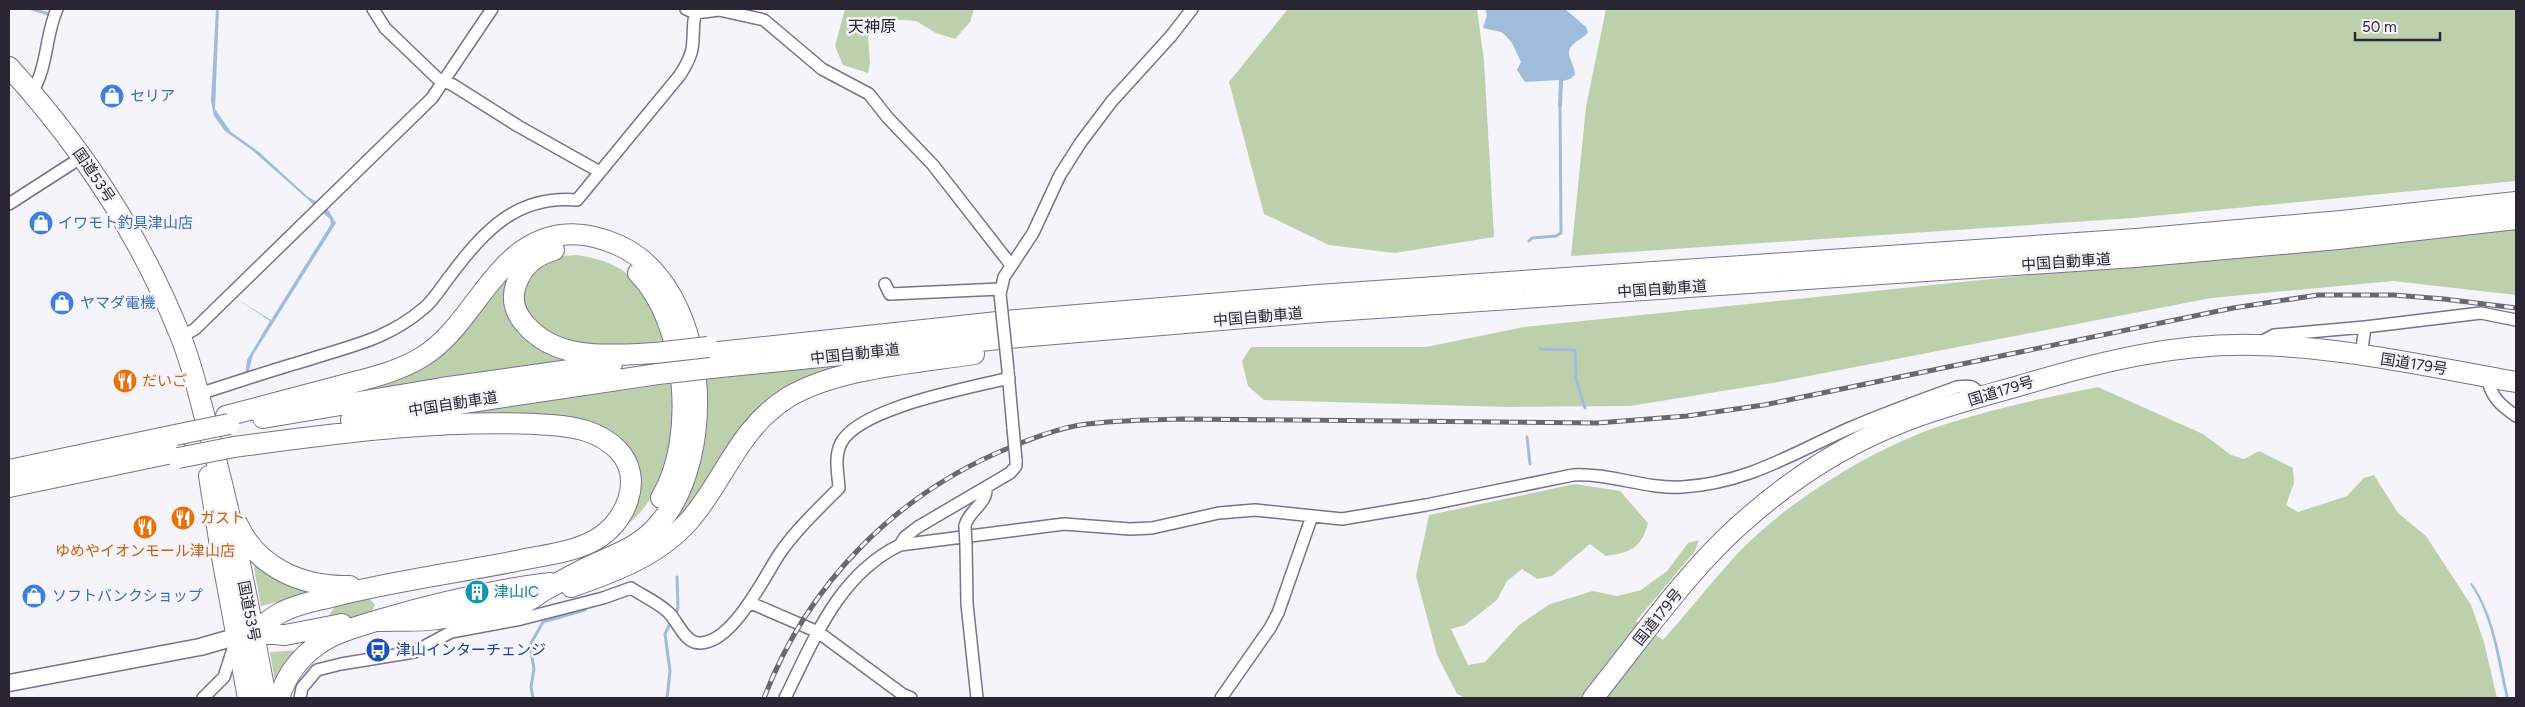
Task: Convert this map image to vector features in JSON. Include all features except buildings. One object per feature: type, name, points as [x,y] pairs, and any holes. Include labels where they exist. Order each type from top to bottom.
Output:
[{"type":"highway","name":"国道53号","points":[[9,67],[32,92],[107,192],[133,236],[181,337],[224,486],[245,634],[248,698]]},
{"type":"highway","name":"中国自動車道","points":[[9,470],[48,469],[452,386],[880,334],[1026,319],[1318,295],[2136,240],[2516,202]]},
{"type":"highway","name":"中国自動車道","points":[[709,356],[1019,336],[1326,312],[2144,256],[2338,239],[2516,219]]},
{"type":"highway","points":[[230,432],[382,375],[421,357],[450,335],[502,268],[523,250],[536,242],[562,234],[577,234],[607,240],[637,256],[662,280],[672,294],[687,327],[690,342],[694,366],[696,408],[689,463],[680,491],[658,526],[636,545],[558,583],[522,604]]},
{"type":"highway","points":[[378,620],[437,619],[522,604],[596,564],[622,538],[646,518],[665,491],[671,475],[680,430],[681,406],[679,364],[672,331],[659,300],[640,275],[616,257],[601,251],[587,248],[557,248],[535,257],[519,276],[514,297],[520,318],[536,335],[548,342],[576,352],[656,362]]},
{"type":"highway","points":[[330,598],[388,589],[430,591],[516,574],[596,564],[649,554],[677,533],[700,506],[733,454],[753,427],[776,406],[802,390],[852,374],[1139,327]]},
{"type":"highway","name":"国道179号","points":[[1593,698],[1709,557],[1740,524],[1772,497],[1807,472],[1848,448],[1907,420],[2119,358],[2167,350],[2253,345],[2295,346],[2516,382]]},
{"type":"highway","name":"国道53号","points":[[201,401],[212,498],[245,634],[266,698]]},
{"type":"highway","points":[[224,486],[242,536],[272,566],[291,576],[314,584],[348,586],[375,585],[430,577],[558,552],[595,540],[608,531],[625,510],[631,486],[627,463],[612,444],[589,432],[560,426],[470,423],[359,432],[230,432]]},
{"type":"highway","name":"中国自動車道","points":[[9,487],[48,469]]},
{"type":"highway","points":[[516,574],[558,552],[596,564]]},
{"type":"highway","points":[[516,574],[558,583]]},
{"type":"highway","points":[[245,634],[285,635],[378,620],[521,595],[558,583]]},
{"type":"highway","points":[[245,634],[282,612],[375,585],[430,591]]},
{"type":"highway","points":[[315,630],[384,613],[430,591]]},
{"type":"highway","points":[[279,698],[290,673],[309,651],[333,636],[378,620],[430,591]]},
{"type":"street","points":[[32,92],[40,80],[48,38],[57,9]]},
{"type":"street","points":[[373,9],[385,28],[420,63],[444,81],[600,172]]},
{"type":"street","points":[[181,337],[195,329],[432,98],[492,9]]},
{"type":"street","points":[[201,401],[374,340],[403,326],[427,306],[469,251],[500,220],[511,213],[542,204],[577,200],[680,75],[692,57],[695,42],[691,11],[719,9],[764,20],[822,69],[869,94],[888,118],[933,165],[1011,265]]},
{"type":"street","points":[[900,545],[905,536],[918,527],[986,489],[1010,473],[1016,466],[1000,292],[1011,265],[1033,233],[1060,175],[1081,142],[1112,100],[1171,36],[1192,9]]},
{"type":"street","points":[[9,204],[82,157]]},
{"type":"street","points":[[885,284],[890,294],[1000,292]]},
{"type":"street","points":[[2253,345],[2274,336],[2481,313],[2516,320]]},
{"type":"street","points":[[2361,356],[2365,327]]},
{"type":"street","points":[[300,698],[302,688],[317,670],[341,664],[414,652],[451,632],[521,619],[603,598],[631,588],[669,613],[687,637],[694,642],[707,642],[719,637],[751,602],[781,552],[811,515],[839,488],[837,457],[841,444],[849,431],[869,418],[892,409],[1008,374]]},
{"type":"street","points":[[2487,377],[2492,394],[2499,405],[2516,416]]},
{"type":"street","points":[[785,698],[818,632],[849,584],[881,554],[900,545],[1064,524],[1130,530],[1152,528],[1219,513],[1255,510],[1342,519],[1372,515],[1573,475],[1612,477],[1656,486],[1681,487],[1712,483],[1776,464],[1849,428],[1957,387],[1969,385],[1976,388],[1981,397]]},
{"type":"street","points":[[977,698],[967,604],[965,526],[972,511],[984,499],[986,489]]},
{"type":"street","points":[[1220,698],[1270,628],[1278,613],[1312,516]]},
{"type":"street","points":[[751,602],[818,632],[902,694],[911,698]]},
{"type":"street","points":[[9,683],[200,647],[245,634]]},
{"type":"street","points":[[203,698],[224,677],[245,634]]},
{"type":"green space","points":[[845,9],[974,9],[970,22],[955,39],[936,33],[916,21],[888,19],[868,34],[870,63],[868,73],[843,65],[835,46]]},
{"type":"green space","points":[[1288,9],[1477,9],[1484,61],[1494,237],[1395,253],[1329,245],[1264,214],[1229,82]]},
{"type":"green space","points":[[1606,9],[2516,9],[2516,181],[2133,218],[1571,256],[1586,107]]},
{"type":"green space","points":[[2516,225],[2516,295],[2393,281],[2211,298],[1778,382],[1630,406],[1508,407],[1264,400],[1248,386],[1242,361],[1251,347],[1426,347],[1524,327]]},
{"type":"green space","points":[[577,255],[613,265],[636,282],[652,307],[667,340],[623,347],[572,345],[535,326],[523,304],[523,295],[533,270],[558,256]]},
{"type":"green space","points":[[522,257],[507,297],[576,360],[328,397],[396,375]]},
{"type":"green space","points":[[853,363],[795,388],[677,527],[648,542],[701,380]]},
{"type":"green space","points":[[675,383],[675,404],[670,447],[658,486],[647,504],[616,533],[637,493],[606,434],[383,424]]},
{"type":"green space","points":[[2098,387],[2203,434],[2231,455],[2244,459],[2259,451],[2293,468],[2294,483],[2286,505],[2298,512],[2347,496],[2364,478],[2374,475],[2398,513],[2426,536],[2471,605],[2484,642],[2497,698],[1466,698],[1457,694],[1437,655],[1416,576],[1429,515],[1575,484],[1620,491],[1648,523],[1642,539],[1634,548],[1628,551],[1606,556],[1590,544],[1552,576],[1537,579],[1522,569],[1507,581],[1497,600],[1465,625],[1451,629],[1468,665],[1485,662],[1519,625],[1550,604],[1593,591],[1617,596],[1641,590],[1667,571],[1688,543],[1699,540],[1695,551],[1636,621],[1663,640],[1722,570],[1763,529],[1811,492],[1865,459],[1920,433],[1946,424],[2022,403]]},
{"type":"green space","points":[[256,564],[286,585],[314,593],[261,606],[254,568]]},
{"type":"green space","points":[[369,598],[375,605],[372,611],[331,626],[325,621],[336,605]]},
{"type":"green space","points":[[301,650],[275,683],[270,652]]},
{"type":"water","points":[[216,9],[219,9],[215,109],[231,132],[259,152],[308,197],[327,208],[336,223],[253,355],[248,374],[245,376],[247,360],[270,321],[237,299],[271,320],[331,224],[330,219],[252,150],[225,131],[214,116],[211,101]]},
{"type":"water","points":[[1485,9],[1565,9],[1586,27],[1588,32],[1573,44],[1569,50],[1575,75],[1563,81],[1562,107],[1558,107],[1559,80],[1525,82],[1517,70],[1521,62],[1512,43],[1501,32],[1483,28],[1487,15]]},
{"type":"water","points":[[2472,583],[2480,596],[2491,624],[2509,698],[2506,698],[2488,621],[2470,584]]},
{"type":"waterway","points":[[32,9],[52,15]]},
{"type":"waterway","points":[[1529,241],[1532,238],[1556,236],[1561,233],[1560,104]]},
{"type":"waterway","points":[[1540,349],[1575,350],[1576,379],[1585,408]]},
{"type":"waterway","points":[[1527,437],[1530,464]]},
{"type":"waterway","points":[[675,616],[678,608],[677,577]]},
{"type":"waterway","points":[[533,698],[531,687],[534,669],[530,645],[543,622],[585,610],[587,607]]},
{"type":"waterway","points":[[667,698],[670,671],[665,634],[671,621]]},
{"type":"railway","points":[[764,698],[783,656],[805,617],[831,580],[861,547],[894,516],[930,489],[969,466],[1053,431],[1092,423],[1181,419],[1597,423],[1687,416],[1764,405],[2233,308],[2318,295],[2394,295],[2516,308]]},
{"type":"place","name":"セリア","points":[[112,96]]},
{"type":"place","name":"イワモト釣具津山店","points":[[41,223]]},
{"type":"place","name":"ヤマダ電機","points":[[62,303]]},
{"type":"place","name":"だいご","points":[[125,381]]},
{"type":"place","name":"ガスト","points":[[183,518]]},
{"type":"place","name":"ゆめやイオンモール津山店","points":[[145,527]]},
{"type":"place","name":"津山IC","points":[[477,592]]},
{"type":"place","name":"ソフトバンクショップ","points":[[34,596]]},
{"type":"place","name":"津山インターチェンジ","points":[[378,650]]},
{"type":"district","name":"天神原","points":[[872,26]]}]
